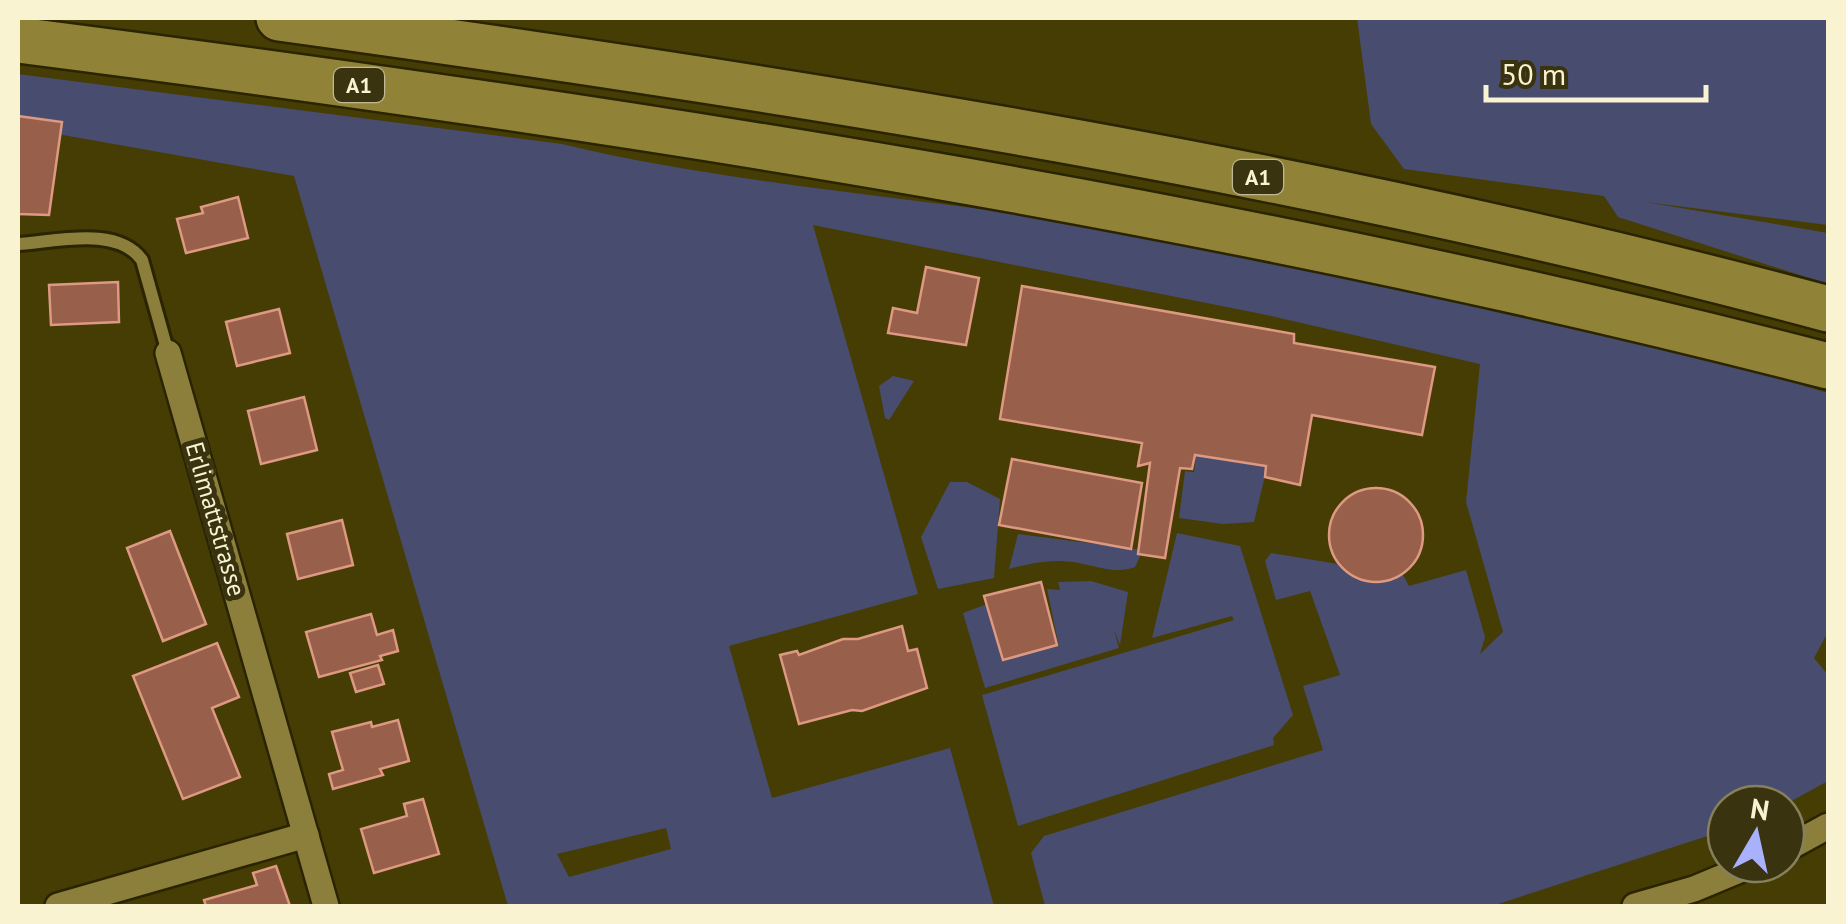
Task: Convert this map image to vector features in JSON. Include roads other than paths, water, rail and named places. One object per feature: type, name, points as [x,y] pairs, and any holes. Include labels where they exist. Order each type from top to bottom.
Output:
[{"type":"highway","name":"A1","points":[[279,18],[738,84],[1082,143],[1490,226],[1828,309]]},
{"type":"highway","name":"A1","points":[[18,40],[664,129],[1093,202],[1480,281],[1828,366]]},
{"type":"street","name":"Erlimattstrasse","points":[[168,352],[326,906]]},
{"type":"street","points":[[1806,838],[1828,826]]},
{"type":"street","points":[[58,906],[306,835]]},
{"type":"street","points":[[1634,906],[1706,884]]},
{"type":"lane","name":"Erlimattstrasse","points":[[18,244],[102,239],[122,241],[134,248],[142,260],[168,352]]}]
